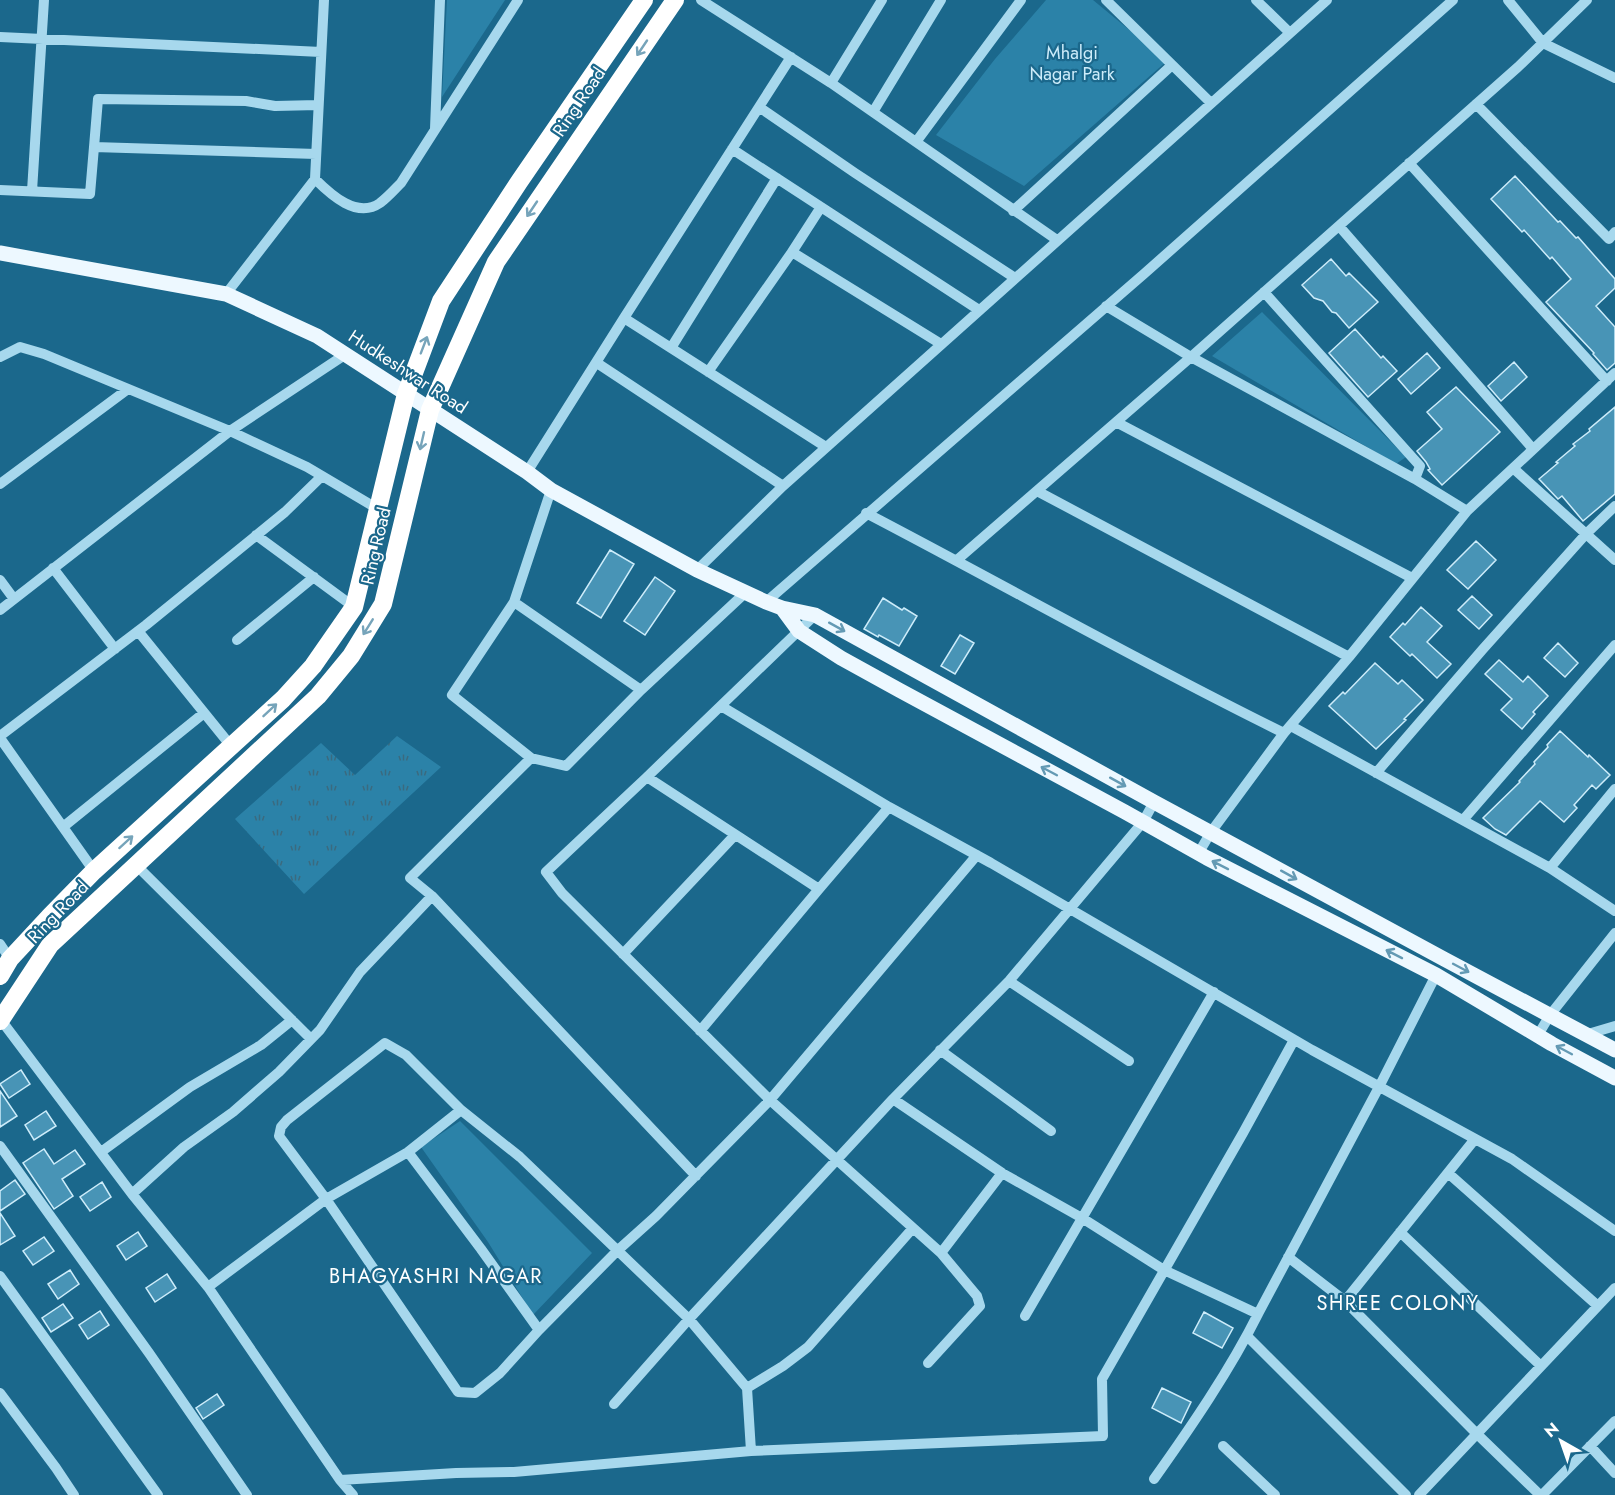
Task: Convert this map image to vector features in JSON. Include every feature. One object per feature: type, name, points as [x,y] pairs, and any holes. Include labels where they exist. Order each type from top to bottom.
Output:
[{"type":"highway","name":"Ring Road","points":[[0,978],[3,949],[49,917],[94,871],[283,699],[313,666],[354,607],[406,394],[441,301],[644,0]]},
{"type":"highway","name":"Ring Road","points":[[0,1021],[50,945],[318,696],[351,656],[383,604],[430,410],[496,262],[675,0]]},
{"type":"main road","name":"Hudkeshwar Road","points":[[0,253],[226,294],[317,336],[527,472],[551,490],[697,570],[745,593],[782,608],[815,615],[1154,802],[1615,1050]]},
{"type":"main road","points":[[782,608],[799,631],[841,658],[1198,854],[1436,975],[1615,1078]]},
{"type":"main road","points":[[0,978],[16,997]]},
{"type":"street","points":[[32,191],[44,0]]},
{"type":"street","points":[[226,294],[315,179],[324,0]]},
{"type":"street","points":[[435,129],[441,0]]},
{"type":"street","points":[[315,179],[332,196],[355,207],[369,208],[379,204],[401,183],[518,0]]},
{"type":"street","points":[[701,0],[831,83],[1057,240]]},
{"type":"street","points":[[831,83],[882,0]]},
{"type":"street","points":[[873,112],[941,0]]},
{"type":"street","points":[[916,142],[1021,0]]},
{"type":"street","points":[[1106,0],[1211,103]]},
{"type":"street","points":[[1256,0],[1290,33]]},
{"type":"street","points":[[697,570],[826,447],[1327,0]]},
{"type":"street","points":[[766,602],[1145,273],[1453,0]]},
{"type":"street","points":[[1508,0],[1543,43],[1615,78]]},
{"type":"street","points":[[957,560],[1339,226],[1543,43],[1587,0]]},
{"type":"street","points":[[0,37],[321,52]]},
{"type":"street","points":[[527,472],[791,57]]},
{"type":"street","points":[[1013,211],[1172,65]]},
{"type":"street","points":[[0,190],[90,194],[98,99],[246,101],[275,106],[318,105]]},
{"type":"street","points":[[1476,104],[1613,239]]},
{"type":"street","points":[[759,107],[1015,278]]},
{"type":"street","points":[[94,147],[316,154]]},
{"type":"street","points":[[732,149],[979,310]]},
{"type":"street","points":[[1198,854],[1211,832],[1287,730],[1467,511],[1611,377],[1409,163]]},
{"type":"street","points":[[671,348],[777,178]]},
{"type":"street","points":[[708,372],[821,207]]},
{"type":"street","points":[[1339,226],[1533,449]]},
{"type":"street","points":[[792,252],[941,344]]},
{"type":"street","points":[[1264,292],[1420,466],[1414,479]]},
{"type":"street","points":[[1106,306],[1191,357],[1414,479],[1467,511]]},
{"type":"street","points":[[624,318],[826,447]]},
{"type":"street","points":[[0,357],[20,347],[44,354],[230,431],[322,476],[378,508]]},
{"type":"street","points":[[0,610],[230,431],[346,354]]},
{"type":"street","points":[[597,363],[783,486]]},
{"type":"street","points":[[0,484],[128,389]]},
{"type":"street","points":[[1116,422],[1412,578]]},
{"type":"street","points":[[1513,468],[1615,560]]},
{"type":"street","points":[[94,871],[0,737],[138,631],[256,536],[322,476]]},
{"type":"street","points":[[551,490],[514,603],[452,695],[531,758],[566,766],[641,690],[745,593]]},
{"type":"street","points":[[1037,491],[1349,657]]},
{"type":"street","points":[[1376,773],[1586,534],[1615,507]]},
{"type":"street","points":[[866,513],[1215,699],[1287,730],[1376,773],[1551,868],[1615,911]]},
{"type":"street","points":[[256,536],[354,607]]},
{"type":"street","points":[[53,568],[115,649]]},
{"type":"street","points":[[237,640],[314,578]]},
{"type":"street","points":[[0,580],[14,599]]},
{"type":"street","points":[[514,603],[641,690]]},
{"type":"street","points":[[815,615],[546,872],[562,893],[770,1100],[941,1253],[977,1296],[980,1306],[928,1363]]},
{"type":"street","points":[[138,631],[231,746]]},
{"type":"street","points":[[1463,820],[1615,645]]},
{"type":"street","points":[[721,705],[890,807],[1294,1040],[1512,1159],[1615,1231]]},
{"type":"street","points":[[63,827],[204,713]]},
{"type":"street","points":[[531,758],[410,878],[432,896],[696,1176]]},
{"type":"street","points":[[647,777],[819,889]]},
{"type":"street","points":[[1551,868],[1615,789]]},
{"type":"street","points":[[614,1404],[689,1319],[893,1099],[1009,981],[1143,822],[1154,802]]},
{"type":"street","points":[[700,1031],[890,807]]},
{"type":"street","points":[[623,954],[735,835]]},
{"type":"street","points":[[751,1451],[747,1388],[689,1319],[617,1251],[520,1157],[461,1110],[406,1055],[385,1043],[281,1127],[279,1136],[326,1199],[458,1392],[475,1393],[500,1373],[617,1251],[656,1216],[770,1100],[976,855]]},
{"type":"street","points":[[136,865],[311,1039]]},
{"type":"street","points":[[132,1194],[184,1147],[240,1106],[279,1072],[320,1030],[360,972],[432,896]]},
{"type":"street","points":[[1538,1035],[1550,1015],[1615,933]]},
{"type":"street","points":[[1154,1479],[1247,1336],[1380,1087],[1436,975]]},
{"type":"street","points":[[1009,981],[1129,1061]]},
{"type":"street","points":[[1025,1316],[1214,992]]},
{"type":"street","points":[[100,1152],[190,1087],[261,1045],[292,1020]]},
{"type":"street","points":[[0,1021],[132,1194],[208,1287],[340,1480],[353,1495]]},
{"type":"street","points":[[1588,1034],[1615,1026]]},
{"type":"street","points":[[340,1480],[514,1472],[751,1451],[1103,1436],[1102,1379],[1294,1040]]},
{"type":"street","points":[[940,1050],[1051,1131]]},
{"type":"street","points":[[893,1099],[1002,1173],[1082,1218],[1164,1270],[1258,1314]]},
{"type":"street","points":[[208,1287],[326,1199],[408,1152],[461,1110]]},
{"type":"street","points":[[1345,1301],[1475,1139]]},
{"type":"street","points":[[0,1146],[149,1353],[246,1495]]},
{"type":"street","points":[[408,1152],[539,1330]]},
{"type":"street","points":[[941,1253],[1002,1173]]},
{"type":"street","points":[[1448,1173],[1598,1306]]},
{"type":"street","points":[[747,1388],[783,1366],[808,1347],[913,1228]]},
{"type":"street","points":[[1400,1232],[1541,1366]]},
{"type":"street","points":[[1288,1257],[1345,1301],[1541,1495],[1615,1421]]},
{"type":"street","points":[[0,1276],[158,1495]]},
{"type":"street","points":[[1419,1495],[1615,1288]]},
{"type":"street","points":[[1247,1336],[1406,1495]]},
{"type":"street","points":[[0,1393],[74,1495]]},
{"type":"street","points":[[1223,1446],[1275,1495]]},
{"type":"street","points":[[1590,1446],[1615,1473]]},
{"type":"green space","points":[[447,0],[505,0],[442,97]]},
{"type":"green space","name":"Mhalgi Nagar Park","points":[[1046,0],[1093,0],[1167,61],[1024,186],[936,135],[995,59]]},
{"type":"green space","points":[[1262,312],[1406,457],[1396,464],[1212,356]]},
{"type":"green space","points":[[397,736],[441,767],[304,894],[235,819],[321,743],[355,775]]},
{"type":"green space","points":[[460,1121],[592,1253],[533,1315],[488,1242],[421,1147]]},
{"type":"building","points":[[1515,176],[1558,222],[1560,221],[1576,238],[1578,237],[1615,279],[1615,288],[1596,306],[1615,327],[1615,363],[1607,370],[1546,302],[1571,279],[1552,257],[1550,259],[1491,199]]},
{"type":"building","points":[[1331,259],[1346,276],[1349,273],[1378,302],[1349,328],[1323,301],[1314,298],[1302,285]]},
{"type":"building","points":[[1355,329],[1381,358],[1383,356],[1397,371],[1368,397],[1329,353]]},
{"type":"building","points":[[1427,353],[1440,368],[1411,394],[1398,379]]},
{"type":"building","points":[[1514,362],[1527,377],[1501,401],[1488,386]]},
{"type":"building","points":[[1456,387],[1500,432],[1442,485],[1428,470],[1430,469],[1426,462],[1417,451],[1442,429],[1427,412]]},
{"type":"building","points":[[1615,407],[1615,494],[1583,521],[1562,496],[1558,499],[1539,479],[1575,446],[1573,444]]},
{"type":"building","points":[[1476,541],[1496,560],[1468,589],[1447,570]]},
{"type":"building","points":[[610,550],[634,564],[601,618],[577,603]]},
{"type":"building","points":[[655,577],[675,591],[645,635],[624,621]]},
{"type":"building","points":[[1472,596],[1492,615],[1479,629],[1458,610]]},
{"type":"building","points":[[883,598],[917,616],[899,646],[864,629]]},
{"type":"building","points":[[1421,607],[1442,626],[1427,642],[1451,664],[1437,678],[1390,637],[1403,623],[1405,625]]},
{"type":"building","points":[[960,635],[974,643],[955,674],[941,666]]},
{"type":"building","points":[[1558,643],[1578,663],[1565,677],[1544,658]]},
{"type":"building","points":[[1499,660],[1523,682],[1528,676],[1548,696],[1533,712],[1535,714],[1522,729],[1501,710],[1512,699],[1485,674]]},
{"type":"building","points":[[1375,663],[1398,684],[1402,680],[1423,700],[1376,749],[1329,706],[1343,692],[1345,694]]},
{"type":"building","points":[[1560,731],[1610,775],[1596,789],[1592,785],[1574,805],[1577,808],[1564,822],[1540,801],[1506,835],[1495,829],[1483,818],[1520,782]]},
{"type":"building","points":[[21,1070],[30,1084],[9,1098],[0,1084]]},
{"type":"building","points":[[0,1091],[17,1116],[0,1127]]},
{"type":"building","points":[[46,1111],[56,1126],[34,1140],[25,1125]]},
{"type":"building","points":[[44,1149],[54,1164],[75,1150],[85,1164],[62,1179],[73,1196],[54,1209],[23,1163]]},
{"type":"building","points":[[15,1180],[25,1194],[0,1211],[0,1191]]},
{"type":"building","points":[[102,1182],[111,1197],[90,1211],[80,1197]]},
{"type":"building","points":[[0,1213],[15,1236],[0,1245]]},
{"type":"building","points":[[138,1232],[147,1246],[126,1260],[117,1246]]},
{"type":"building","points":[[44,1237],[54,1251],[33,1265],[23,1251]]},
{"type":"building","points":[[70,1270],[79,1284],[58,1299],[48,1284]]},
{"type":"building","points":[[167,1274],[176,1288],[155,1302],[146,1288]]},
{"type":"building","points":[[63,1304],[73,1318],[51,1332],[42,1318]]},
{"type":"building","points":[[100,1311],[109,1325],[88,1339],[79,1325]]},
{"type":"building","points":[[1204,1312],[1233,1328],[1222,1348],[1193,1333]]},
{"type":"building","points":[[1162,1388],[1191,1402],[1181,1423],[1152,1408]]},
{"type":"building","points":[[217,1394],[224,1405],[203,1419],[196,1408]]},
{"type":"district","name":"BHAGYASHRI NAGAR","points":[[436,1276]]},
{"type":"district","name":"SHREE COLONY","points":[[1398,1303]]}]
